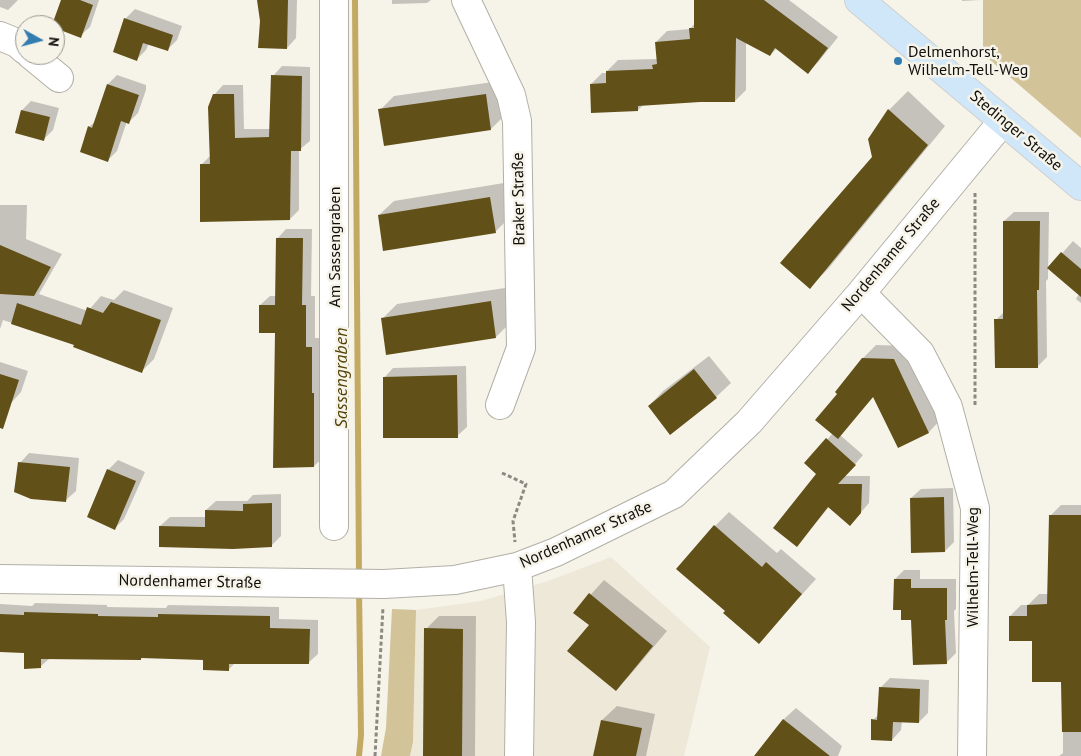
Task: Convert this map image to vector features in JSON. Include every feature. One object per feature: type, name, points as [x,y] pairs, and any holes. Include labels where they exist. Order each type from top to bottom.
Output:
[{"type":"main road","name":"Stedinger Straße","points":[[859,0],[1081,186]]},
{"type":"street","name":"Am Sassengraben","points":[[334,0],[334,526]]},
{"type":"street","name":"Braker Straße","points":[[466,0],[511,94],[517,121],[521,348],[500,405]]},
{"type":"street","points":[[0,36],[15,42]]},
{"type":"street","points":[[43,65],[59,78]]},
{"type":"street","name":"Nordenhamer Straße","points":[[0,579],[368,584],[455,580],[516,567],[564,548],[674,494],[749,422],[861,293],[1003,121]]},
{"type":"street","name":"Wilhelm-Tell-Weg","points":[[861,293],[920,353],[948,407],[975,508],[972,756]]},
{"type":"street","points":[[516,567],[522,622],[519,756]]},
{"type":"path","points":[[974,155],[975,410]]},
{"type":"path","points":[[502,473],[526,484],[513,521],[516,567]]},
{"type":"path","points":[[368,584],[375,756]]},
{"type":"shaded area","points":[[983,0],[1081,0],[1081,138],[983,54]]},
{"type":"shaded area","points":[[611,557],[710,647],[684,756],[410,756],[413,742],[416,610],[481,601],[548,581]]},
{"type":"shaded area","points":[[392,609],[416,610],[413,742],[410,756],[381,756],[386,728]]},
{"type":"building","points":[[61,0],[80,0],[93,5],[81,38],[65,32],[65,15],[56,15]]},
{"type":"building","points":[[257,0],[288,0],[287,49],[258,48],[260,21]]},
{"type":"building","points":[[694,0],[764,0],[828,48],[808,74],[775,48],[770,56],[736,38],[735,102],[638,106],[638,111],[591,113],[590,84],[606,83],[606,71],[653,69],[652,65],[657,64],[655,42],[690,39],[689,28],[694,28]]},
{"type":"building","points":[[124,18],[173,35],[168,51],[143,43],[137,61],[113,52]]},
{"type":"building","points":[[271,75],[302,76],[301,151],[291,151],[290,220],[200,222],[200,164],[210,164],[208,107],[213,94],[234,94],[235,138],[269,137]]},
{"type":"building","points":[[107,84],[139,95],[129,124],[121,121],[108,162],[80,152],[88,126],[92,128]]},
{"type":"building","points":[[486,94],[491,130],[384,146],[378,109]]},
{"type":"building","points":[[888,109],[928,145],[810,289],[780,263],[872,157],[868,139]]},
{"type":"building","points":[[21,110],[50,117],[44,141],[15,133]]},
{"type":"building","points":[[490,197],[496,233],[383,251],[378,215]]},
{"type":"building","points":[[1003,221],[1040,221],[1039,290],[1037,290],[1038,368],[995,368],[994,319],[1003,319]]},
{"type":"building","points":[[276,238],[303,238],[302,305],[306,305],[306,347],[312,347],[314,467],[273,468],[275,333],[259,333],[259,305],[275,305]]},
{"type":"building","points":[[0,245],[51,267],[34,296],[0,294]]},
{"type":"building","points":[[1061,252],[1081,269],[1081,297],[1047,268]]},
{"type":"building","points":[[491,301],[496,338],[386,355],[381,318]]},
{"type":"building","points":[[111,302],[161,320],[142,373],[73,347],[74,345],[11,324],[17,303],[81,325],[87,307],[103,313]]},
{"type":"building","points":[[862,358],[894,359],[929,433],[898,448],[873,397],[838,439],[815,420],[837,394],[835,392]]},
{"type":"building","points":[[694,369],[717,398],[670,435],[648,406]]},
{"type":"building","points":[[0,374],[19,380],[3,429],[0,428]]},
{"type":"building","points":[[457,375],[458,438],[383,438],[383,377]]},
{"type":"building","points":[[826,438],[856,465],[838,484],[862,484],[861,513],[850,526],[828,507],[797,547],[773,528],[816,474],[804,463]]},
{"type":"building","points":[[18,462],[70,467],[66,502],[31,499],[14,492]]},
{"type":"building","points":[[107,469],[136,481],[115,530],[87,517]]},
{"type":"building","points":[[944,497],[945,552],[911,553],[910,498]]},
{"type":"building","points":[[272,503],[272,547],[233,549],[159,547],[159,526],[205,527],[205,510],[243,511],[243,504]]},
{"type":"building","points":[[1049,515],[1081,515],[1081,732],[1062,732],[1061,682],[1032,682],[1032,641],[1009,641],[1009,616],[1027,616],[1027,605],[1047,604]]},
{"type":"building","points":[[714,525],[762,567],[766,562],[802,594],[759,644],[723,613],[725,611],[676,569]]},
{"type":"building","points":[[894,579],[911,579],[911,588],[947,588],[947,620],[945,620],[947,664],[913,665],[911,620],[901,620],[901,610],[893,610]]},
{"type":"building","points":[[589,593],[653,646],[616,691],[567,651],[589,625],[573,613]]},
{"type":"building","points":[[24,612],[158,617],[158,614],[270,616],[270,628],[310,629],[309,664],[229,664],[229,671],[203,670],[203,660],[141,658],[141,660],[41,659],[41,668],[24,669],[24,653],[0,652],[0,614],[24,615]]},
{"type":"building","points":[[424,628],[463,629],[462,756],[423,756]]},
{"type":"building","points":[[879,687],[920,689],[919,723],[893,722],[892,741],[871,740],[871,719],[877,720]]},
{"type":"building","points":[[783,719],[830,756],[754,756]]},
{"type":"building","points":[[601,720],[642,728],[636,756],[593,756]]},
{"type":"waterway","name":"Sassengraben","points":[[355,0],[359,576]]},
{"type":"waterway","name":"Sassengraben","points":[[359,589],[361,735],[359,756]]},
{"type":"place","name":"Delmenhorst, Wilhelm-Tell-Weg","points":[[898,61]]}]
